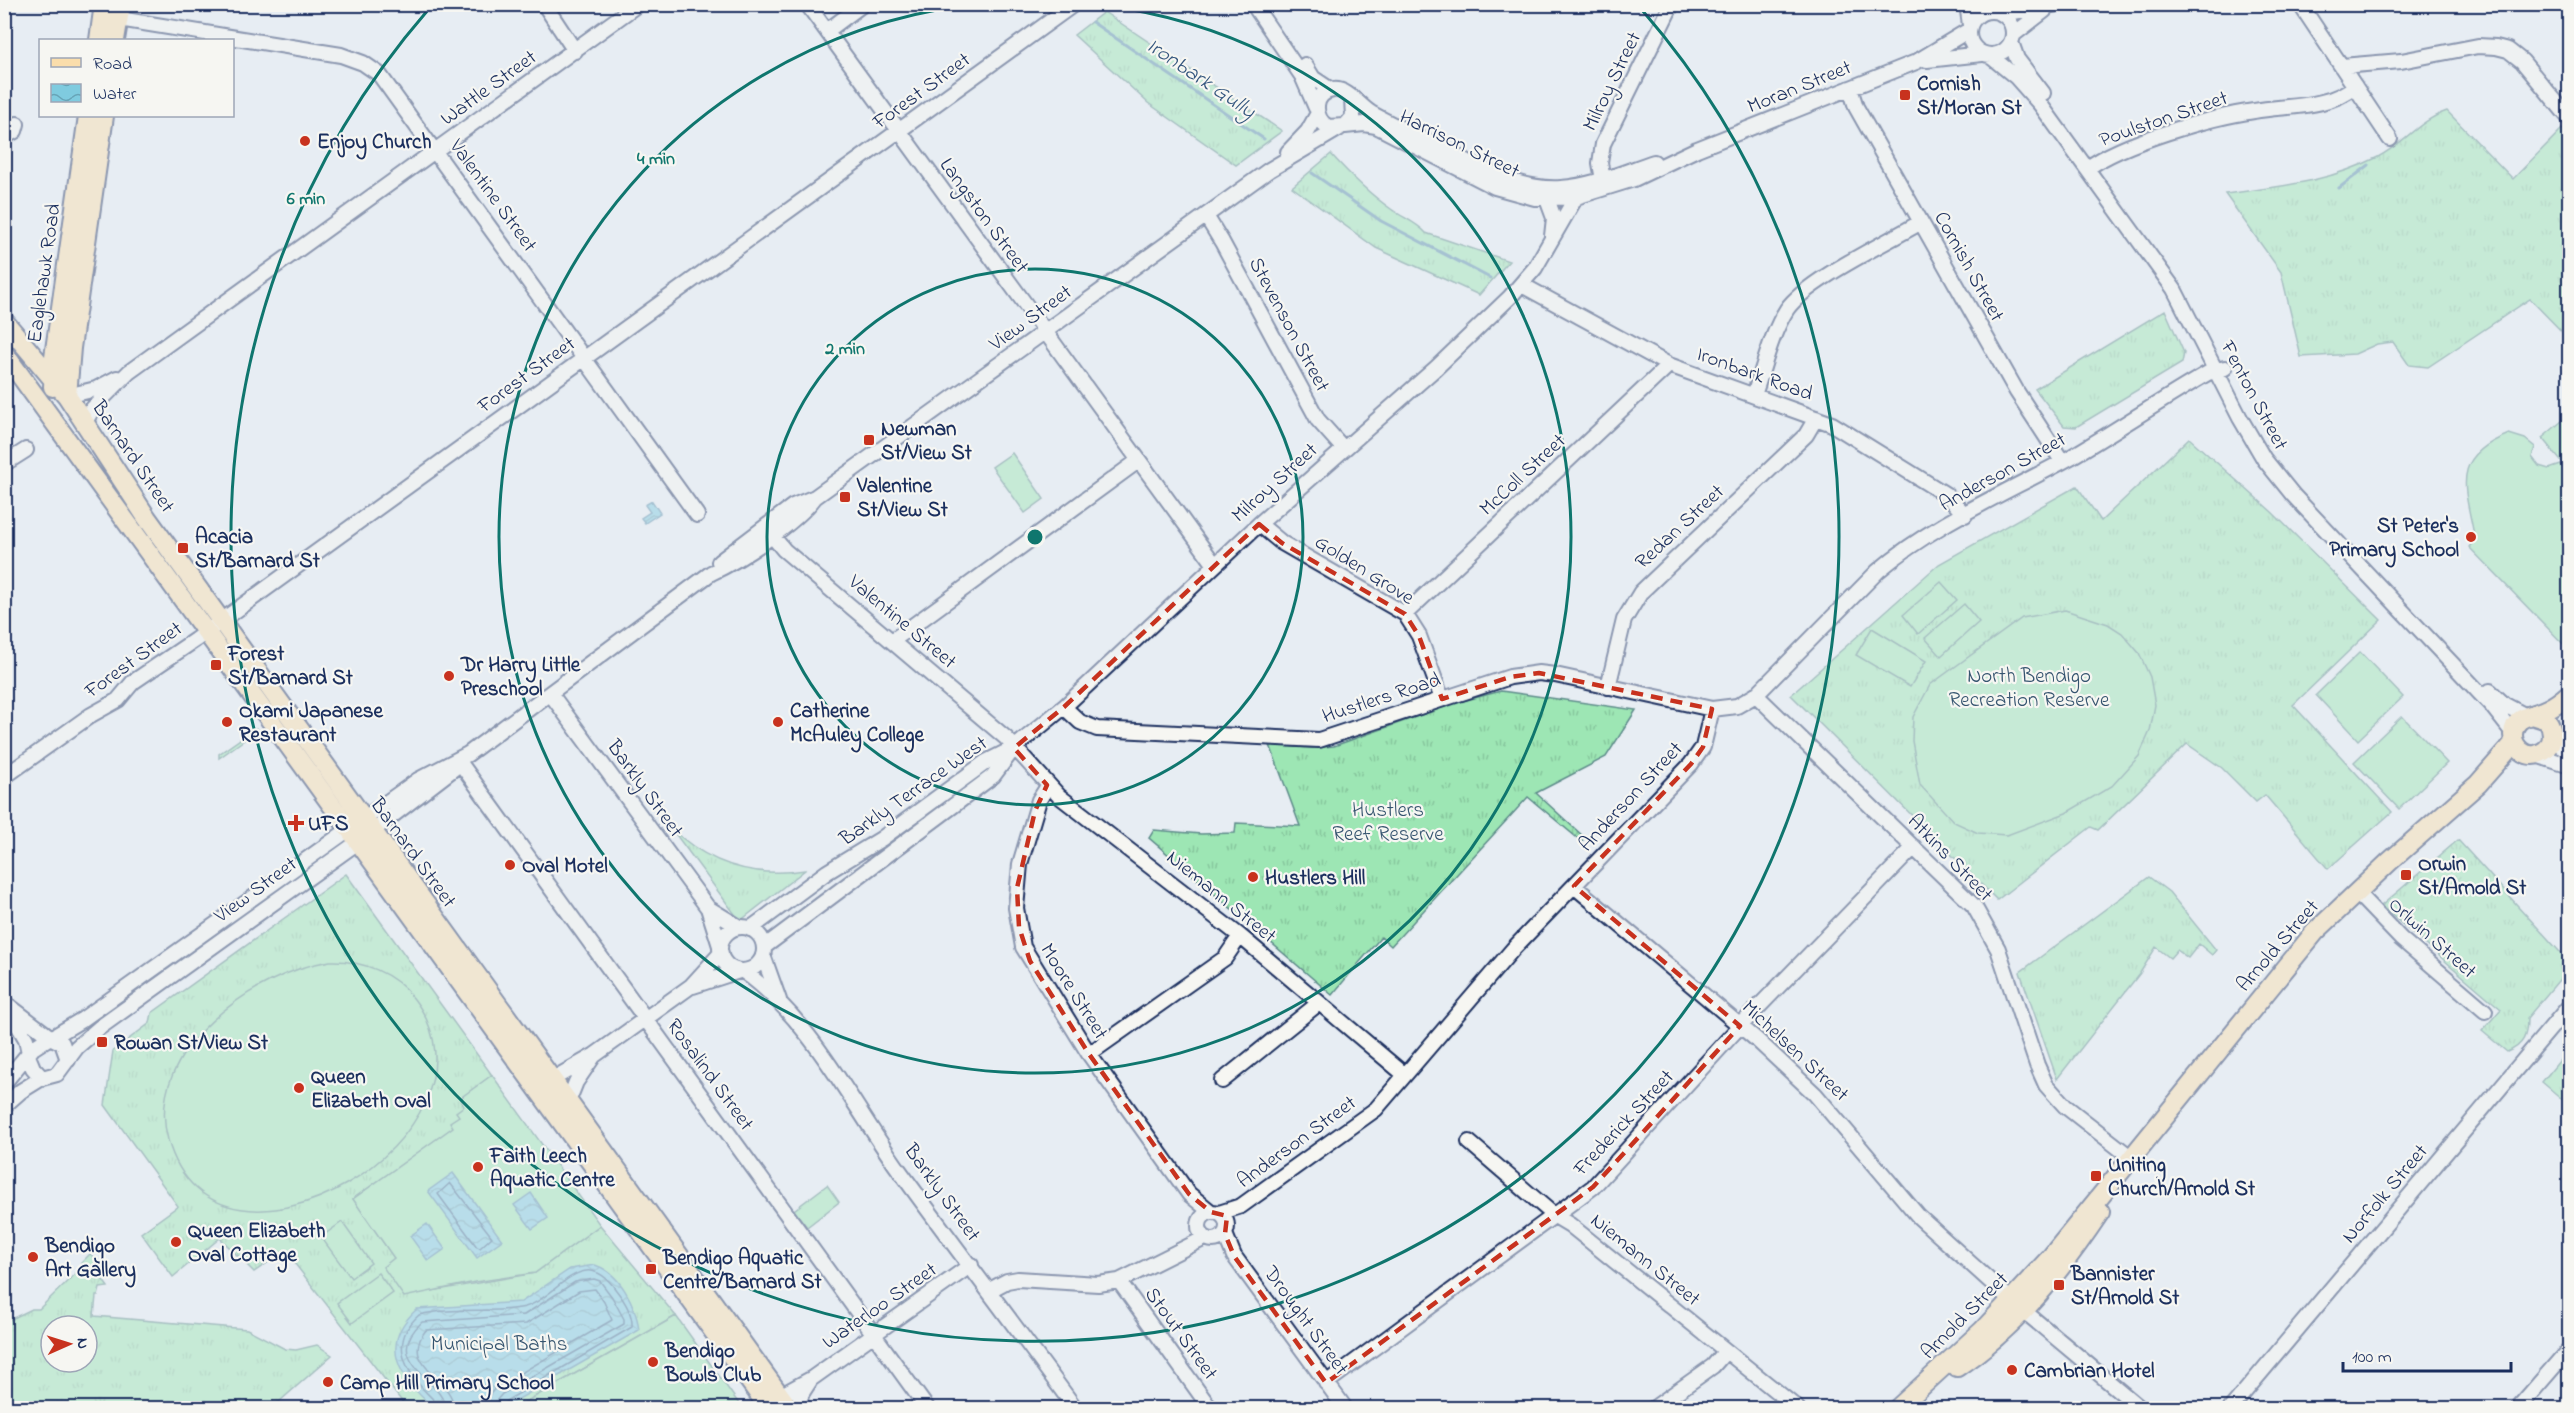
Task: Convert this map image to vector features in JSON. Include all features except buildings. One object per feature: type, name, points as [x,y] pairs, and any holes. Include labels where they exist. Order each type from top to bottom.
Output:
[{"type":"main road","points":[[99,39],[112,11]]},
{"type":"main road","points":[[112,11],[115,39]]},
{"type":"main road","name":"Eaglehawk Road","points":[[65,435],[56,405],[52,380],[88,117]]},
{"type":"main road","name":"Eaglehawk Road","points":[[67,396],[71,348],[104,117]]},
{"type":"main road","name":"Barnard Street","points":[[4,321],[67,396],[147,518],[222,620],[360,830],[600,1175],[678,1283],[779,1405]]},
{"type":"main road","points":[[18,337],[39,342],[58,330]]},
{"type":"main road","name":"Barnard Street","points":[[4,353],[206,632],[568,1102],[779,1405]]},
{"type":"main road","points":[[2570,693],[2554,706],[2517,723],[2514,738],[2521,751],[2534,755],[2547,749],[2553,734],[2570,707]]},
{"type":"main road","points":[[2528,716],[2547,720],[2553,734]]},
{"type":"main road","name":"Arnold Street","points":[[1898,1408],[2018,1306],[2295,954],[2356,892],[2478,783],[2514,738]]},
{"type":"main road","name":"Arnold Street","points":[[2478,783],[2534,755]]},
{"type":"main road","points":[[551,1080],[549,1092],[587,1145],[600,1175]]},
{"type":"main road","points":[[625,1181],[640,1212],[679,1270],[678,1283]]},
{"type":"street","points":[[544,4],[575,51]]},
{"type":"street","name":"Wattle Street","points":[[67,396],[96,389],[129,372],[638,4]]},
{"type":"street","name":"Langston Street","points":[[807,4],[1044,333],[1215,565]]},
{"type":"street","points":[[826,31],[863,4]]},
{"type":"street","name":"Forest Street","points":[[4,777],[91,715],[118,700],[133,682],[206,632],[1074,4]]},
{"type":"street","points":[[1253,4],[1302,76],[1317,112],[1328,127],[1342,127],[1353,117],[1352,99],[1343,91],[1330,90],[1314,78],[1298,56],[1269,26]]},
{"type":"street","points":[[1968,4],[1972,44],[1986,54],[2002,52],[2012,38],[2054,6]]},
{"type":"street","points":[[2300,4],[2390,139]]},
{"type":"street","name":"Milroy Street","points":[[1603,180],[1600,163],[1603,144],[1669,5]]},
{"type":"street","points":[[1970,28],[1978,15],[1992,10],[2054,6]]},
{"type":"street","points":[[1992,10],[2010,23],[2012,38]]},
{"type":"street","name":"Valentine Street","points":[[112,11],[353,58],[383,77],[434,152],[697,515]]},
{"type":"street","name":"Moran Street","points":[[1555,195],[1697,149],[1916,62],[1970,28]]},
{"type":"street","name":"Fenton Street","points":[[2012,38],[2026,74],[2174,289],[2256,431],[2290,479],[2494,696],[2516,713],[2528,716]]},
{"type":"street","points":[[2342,66],[2402,61],[2478,46],[2496,47],[2508,50],[2522,61],[2570,119]]},
{"type":"street","name":"Moran Street","points":[[1916,62],[1986,54]]},
{"type":"street","name":"Fenton Street","points":[[1986,54],[2032,93],[2091,166]]},
{"type":"street","name":"Poulston Street","points":[[2091,166],[2193,125],[2255,110],[2332,100],[2355,86]]},
{"type":"street","name":"Cornish Street","points":[[1850,88],[1856,107],[2017,392],[2062,461]]},
{"type":"street","points":[[1317,112],[1320,97],[1330,90]]},
{"type":"street","name":"Harrison Street","points":[[1352,99],[1373,114],[1491,172],[1555,195]]},
{"type":"street","name":"View Street","points":[[1269,170],[1303,137],[1317,112]]},
{"type":"street","points":[[4,137],[13,133],[17,124]]},
{"type":"street","name":"Harrison Street","points":[[1342,127],[1364,124],[1376,126],[1495,187],[1520,195],[1555,195]]},
{"type":"street","name":"View Street","points":[[51,1037],[83,1019],[464,759],[711,573],[726,556],[768,531],[793,506],[815,497],[1269,170],[1342,127]]},
{"type":"street","name":"Moran Street","points":[[1555,195],[1576,197],[1634,179],[1697,149]]},
{"type":"street","points":[[1552,238],[1555,195]]},
{"type":"street","name":"Milroy Street","points":[[1014,748],[1064,707],[1259,524],[1342,448],[1430,373],[1522,285],[1576,197]]},
{"type":"street","name":"Stevenson Street","points":[[1206,216],[1318,420],[1342,448]]},
{"type":"street","points":[[1754,394],[1779,325],[1796,298],[1814,284],[1921,222]]},
{"type":"street","name":"Ironbark Road","points":[[1522,285],[1669,365],[1832,424],[1948,496],[1965,515]]},
{"type":"street","name":"McColl Street","points":[[1405,614],[1669,365]]},
{"type":"street","name":"Fenton Street","points":[[2220,369],[2252,440],[2278,478],[2491,705],[2514,738]]},
{"type":"street","name":"Anderson Street","points":[[1119,1281],[1182,1247],[1376,1109],[1500,963],[1691,764],[1707,735],[1712,709],[1737,706],[1756,695],[1878,571],[1900,554],[1965,515],[2220,369]]},
{"type":"street","name":"Wattle Street","points":[[84,424],[93,408],[129,372]]},
{"type":"street","name":"Redan Street","points":[[1608,687],[1624,620],[1641,592],[1806,435],[1816,418]]},
{"type":"street","points":[[4,464],[26,450]]},
{"type":"street","points":[[892,641],[1138,461]]},
{"type":"street","name":"Golden Grove","points":[[1259,524],[1282,543],[1405,614],[1419,636],[1442,699]]},
{"type":"street","name":"Valentine Street","points":[[768,531],[784,550],[1014,748]]},
{"type":"street","name":"Hustlers Road","points":[[1064,707],[1080,722],[1097,729],[1319,740],[1525,674],[1555,675],[1712,709]]},
{"type":"street","name":"Barkly Street","points":[[550,693],[708,908],[721,950]]},
{"type":"street","name":"Atkins Street","points":[[1756,695],[1959,890],[1985,922],[1998,949],[2037,1065],[2046,1085],[2065,1106],[2133,1159]]},
{"type":"street","points":[[2553,734],[2570,756]]},
{"type":"street","name":"Niemann Street","points":[[1014,748],[1048,786],[1240,936],[1405,1075]]},
{"type":"street","name":"Barkly Terrace West","points":[[745,928],[827,872],[881,839],[986,762],[1014,748]]},
{"type":"street","name":"Barkly Terrace West","points":[[764,951],[993,776],[1014,748]]},
{"type":"street","points":[[2534,755],[2570,766]]},
{"type":"street","name":"Rosalind Street","points":[[464,759],[645,1019],[927,1408]]},
{"type":"street","name":"Moore Street","points":[[1048,786],[1039,800],[1020,864],[1016,908],[1019,927],[1030,961],[1089,1054],[1212,1226]]},
{"type":"street","name":"View Street","points":[[68,1059],[82,1041],[360,830]]},
{"type":"street","name":"Frederick Street","points":[[1326,1383],[1593,1187],[1740,1026],[1914,847]]},
{"type":"street","name":"Michelsen Street","points":[[1574,886],[1740,1026],[1815,1094],[1919,1217],[2018,1306],[2140,1408]]},
{"type":"street","name":"Orlwin Street","points":[[2356,892],[2401,939],[2485,1011]]},
{"type":"street","name":"Barkly Street","points":[[708,908],[745,928]]},
{"type":"street","points":[[551,1080],[595,1055],[691,986],[721,950],[726,934],[745,928],[760,936],[764,951],[756,966],[691,986]]},
{"type":"street","points":[[1089,1054],[1225,958],[1240,936]]},
{"type":"street","points":[[721,950],[727,965],[741,971]]},
{"type":"street","name":"Barkly Street","points":[[764,951],[779,1000]]},
{"type":"street","name":"Barkly Street","points":[[741,971],[779,1000],[955,1247],[990,1290],[1075,1408]]},
{"type":"street","points":[[4,1002],[63,1046],[68,1059],[57,1074],[42,1078],[21,1091],[4,1106]]},
{"type":"street","points":[[4,1002],[26,1040],[33,1068],[42,1078]]},
{"type":"street","points":[[1222,1081],[1319,1003]]},
{"type":"street","name":"Norfolk Street","points":[[2231,1408],[2570,1005]]},
{"type":"street","points":[[4,1083],[38,1044],[51,1037]]},
{"type":"street","points":[[568,1102],[576,1082],[595,1055]]},
{"type":"street","name":"Niemann Street","points":[[1469,1142],[1556,1216],[1797,1408]]},
{"type":"street","name":"Drought Street","points":[[1212,1226],[1345,1408]]},
{"type":"street","name":"Waterloo Street","points":[[779,1405],[811,1379],[971,1265]]},
{"type":"street","points":[[990,1290],[1007,1281],[1018,1279],[1098,1284],[1119,1281]]},
{"type":"street","name":"Stout Street","points":[[1119,1281],[1210,1408]]},
{"type":"street","points":[[2518,1408],[2569,1350]]},
{"type":"street","points":[[1654,1408],[1713,1366],[1726,1351]]},
{"type":"street","name":"Waterloo Street","points":[[797,1408],[802,1393],[811,1379]]},
{"type":"highlighted area","points":[[1259,524],[1282,543],[1405,614],[1419,636],[1442,699],[1510,677],[1539,673],[1712,709],[1703,747],[1691,764],[1574,886],[1740,1026],[1593,1187],[1326,1383],[1234,1256],[1225,1234],[1227,1216],[1211,1212],[1189,1194],[1089,1054],[1030,961],[1019,927],[1017,888],[1035,811],[1047,785],[1014,748],[1064,707]]},
{"type":"green space","points":[[1104,12],[1282,131],[1236,165],[1148,103],[1074,35]]},
{"type":"green space","points":[[2447,111],[2513,179],[2562,129],[2569,133],[2569,339],[2530,299],[2428,367],[2409,365],[2393,342],[2377,344],[2355,354],[2301,357],[2281,272],[2225,194],[2284,186],[2322,178],[2359,166],[2387,152],[2428,120]]},
{"type":"green space","points":[[1331,154],[1375,197],[1426,233],[1509,261],[1479,295],[1376,248],[1292,187]]},
{"type":"green space","points":[[2165,310],[2184,353],[2182,363],[2076,427],[2064,426],[2035,389]]},
{"type":"green space","points":[[2569,415],[2569,471],[2542,438]]},
{"type":"green space","points":[[2509,434],[2525,439],[2535,447],[2532,457],[2539,466],[2549,469],[2561,465],[2569,476],[2569,650],[2469,547],[2475,540],[2466,490],[2469,465],[2477,454],[2490,443]]},
{"type":"green space","name":"North Bendigo Recreation Reserve","points":[[2189,438],[2272,512],[2381,620],[2293,705],[2392,812],[2328,869],[2265,795],[2256,802],[2222,768],[2187,744],[2098,830],[2091,827],[1997,900],[1791,695],[1939,564],[2077,486],[2101,521]]},
{"type":"green space","points":[[1012,453],[1044,499],[1025,513],[992,467]]},
{"type":"green space","points":[[1941,582],[1957,600],[1918,634],[1903,615]]},
{"type":"green space","points":[[1964,604],[1979,622],[1941,656],[1925,638]]},
{"type":"green space","points":[[2065,610],[2108,624],[2122,633],[2139,653],[2150,677],[2155,705],[2150,731],[2139,756],[2112,786],[2066,813],[2007,835],[1978,833],[1954,822],[1920,785],[1912,741],[1913,717],[1930,685],[2022,618]]},
{"type":"green space","points":[[1872,628],[1926,661],[1910,687],[1856,655]]},
{"type":"green space","points":[[2360,652],[2403,697],[2358,740],[2316,695]]},
{"type":"green space","name":"Hustlers Reef Reserve","points":[[1501,691],[1636,710],[1606,757],[1536,793],[1585,838],[1581,841],[1528,797],[1391,946],[1381,937],[1332,995],[1149,838],[1154,830],[1201,834],[1235,833],[1236,823],[1300,826],[1270,745],[1312,748],[1334,746],[1455,703]]},
{"type":"green space","points":[[2402,716],[2447,763],[2399,809],[2354,762]]},
{"type":"green space","points":[[256,728],[258,730],[219,758],[219,754]]},
{"type":"green space","points":[[671,828],[700,851],[732,866],[767,872],[805,870],[740,921]]},
{"type":"green space","points":[[2458,840],[2569,962],[2569,968],[2527,1018],[2525,1035],[2521,1043],[2507,1052],[2482,1031],[2501,1009],[2381,906]]},
{"type":"green space","points":[[346,874],[492,1075],[464,1096],[465,1106],[454,1127],[353,1199],[394,1258],[432,1291],[535,1273],[600,1225],[676,1316],[515,1408],[407,1408],[285,1251],[254,1272],[220,1238],[173,1277],[141,1233],[178,1206],[105,1105],[113,1051],[150,1023],[152,1013]]},
{"type":"green space","points":[[2149,877],[2169,892],[2216,950],[2212,955],[2199,944],[2188,958],[2177,950],[2170,958],[2156,947],[2140,973],[2057,1079],[2020,972]]},
{"type":"green space","name":"Queen Elizabeth Oval","points":[[330,961],[354,963],[377,970],[397,982],[414,999],[435,1050],[425,1101],[394,1147],[347,1184],[294,1206],[241,1209],[197,1188],[168,1140],[165,1107],[172,1076],[188,1047],[211,1022],[239,999],[300,968]]},
{"type":"green space","points":[[2569,1049],[2569,1105],[2542,1082]]},
{"type":"green space","name":"Faith Leech Aquatic Centre","points":[[492,1075],[600,1225],[535,1273],[475,1282],[404,1297],[383,1267],[394,1258],[353,1199],[453,1127],[450,1122],[459,1116],[456,1112],[464,1106],[461,1100],[463,1096]]},
{"type":"green space","points":[[827,1185],[839,1202],[807,1227],[794,1210]]},
{"type":"green space","points":[[342,1222],[371,1263],[351,1278],[321,1237]]},
{"type":"green space","points":[[90,1254],[103,1266],[97,1272],[108,1287],[100,1288],[96,1296],[94,1314],[39,1314],[39,1374],[99,1374],[99,1316],[247,1329],[285,1349],[296,1350],[317,1345],[332,1355],[272,1408],[5,1408],[5,1322],[32,1309],[39,1309],[83,1266],[81,1263]]},
{"type":"green space","points":[[378,1273],[393,1293],[352,1323],[337,1303]]},
{"type":"green space","name":"Bendigo Bowls Club","points":[[676,1316],[742,1408],[515,1408]]},
{"type":"water","points":[[652,501],[660,513],[645,523],[641,518],[650,512],[645,505]]},
{"type":"water","points":[[453,1173],[502,1240],[477,1258],[428,1191]]},
{"type":"water","points":[[531,1193],[548,1218],[532,1229],[514,1205]]},
{"type":"water","points":[[427,1224],[445,1249],[428,1261],[410,1236]]},
{"type":"water","name":"Municipal Baths","points":[[595,1265],[604,1269],[619,1282],[634,1310],[639,1330],[503,1408],[434,1408],[411,1385],[403,1373],[396,1348],[398,1336],[405,1322],[417,1309],[521,1302],[570,1269]]},
{"type":"waterway","name":"Ironbark Gully","points":[[1092,22],[1264,139]]},
{"type":"waterway","points":[[2339,188],[2369,165]]},
{"type":"waterway","name":"Ironbark Gully","points":[[1312,173],[1381,221],[1490,278]]},
{"type":"place","name":"Cornish St/Moran St","points":[[1905,95]]},
{"type":"place","name":"Enjoy Church","points":[[305,141]]},
{"type":"place","name":"Newman St/View St","points":[[869,440]]},
{"type":"place","name":"Valentine St/View St","points":[[845,497]]},
{"type":"place","name":"St Peter's Primary School","points":[[2471,537]]},
{"type":"place","name":"Acacia St/Barnard St","points":[[183,548]]},
{"type":"place","name":"Forest St/Barnard St","points":[[216,665]]},
{"type":"place","name":"Dr Harry Little Preschool","points":[[449,676]]},
{"type":"place","name":"Okami Japanese Restaurant","points":[[227,722]]},
{"type":"place","name":"Catherine McAuley College","points":[[778,722]]},
{"type":"place","name":"UFS","points":[[296,823]]},
{"type":"place","name":"Oval Motel","points":[[510,865]]},
{"type":"place","name":"Orwin St/Arnold St","points":[[2406,875]]},
{"type":"place","name":"Hustlers Hill","points":[[1253,877]]},
{"type":"place","name":"Rowan St/View St","points":[[102,1042]]},
{"type":"place","name":"Queen Elizabeth Oval","points":[[299,1088]]},
{"type":"place","name":"Faith Leech Aquatic Centre","points":[[478,1167]]},
{"type":"place","name":"Uniting Church/Arnold St","points":[[2096,1176]]},
{"type":"place","name":"Queen Elizabeth Oval Cottage","points":[[176,1242]]},
{"type":"place","name":"Bendigo Art Gallery","points":[[33,1257]]},
{"type":"place","name":"Bendigo Aquatic Centre/Barnard St","points":[[651,1269]]},
{"type":"place","name":"Bannister St/Arnold St","points":[[2059,1285]]},
{"type":"place","name":"Bendigo Bowls Club","points":[[653,1362]]},
{"type":"place","name":"Cambrian Hotel","points":[[2012,1370]]},
{"type":"place","name":"Camp Hill Primary School","points":[[328,1382]]}]
